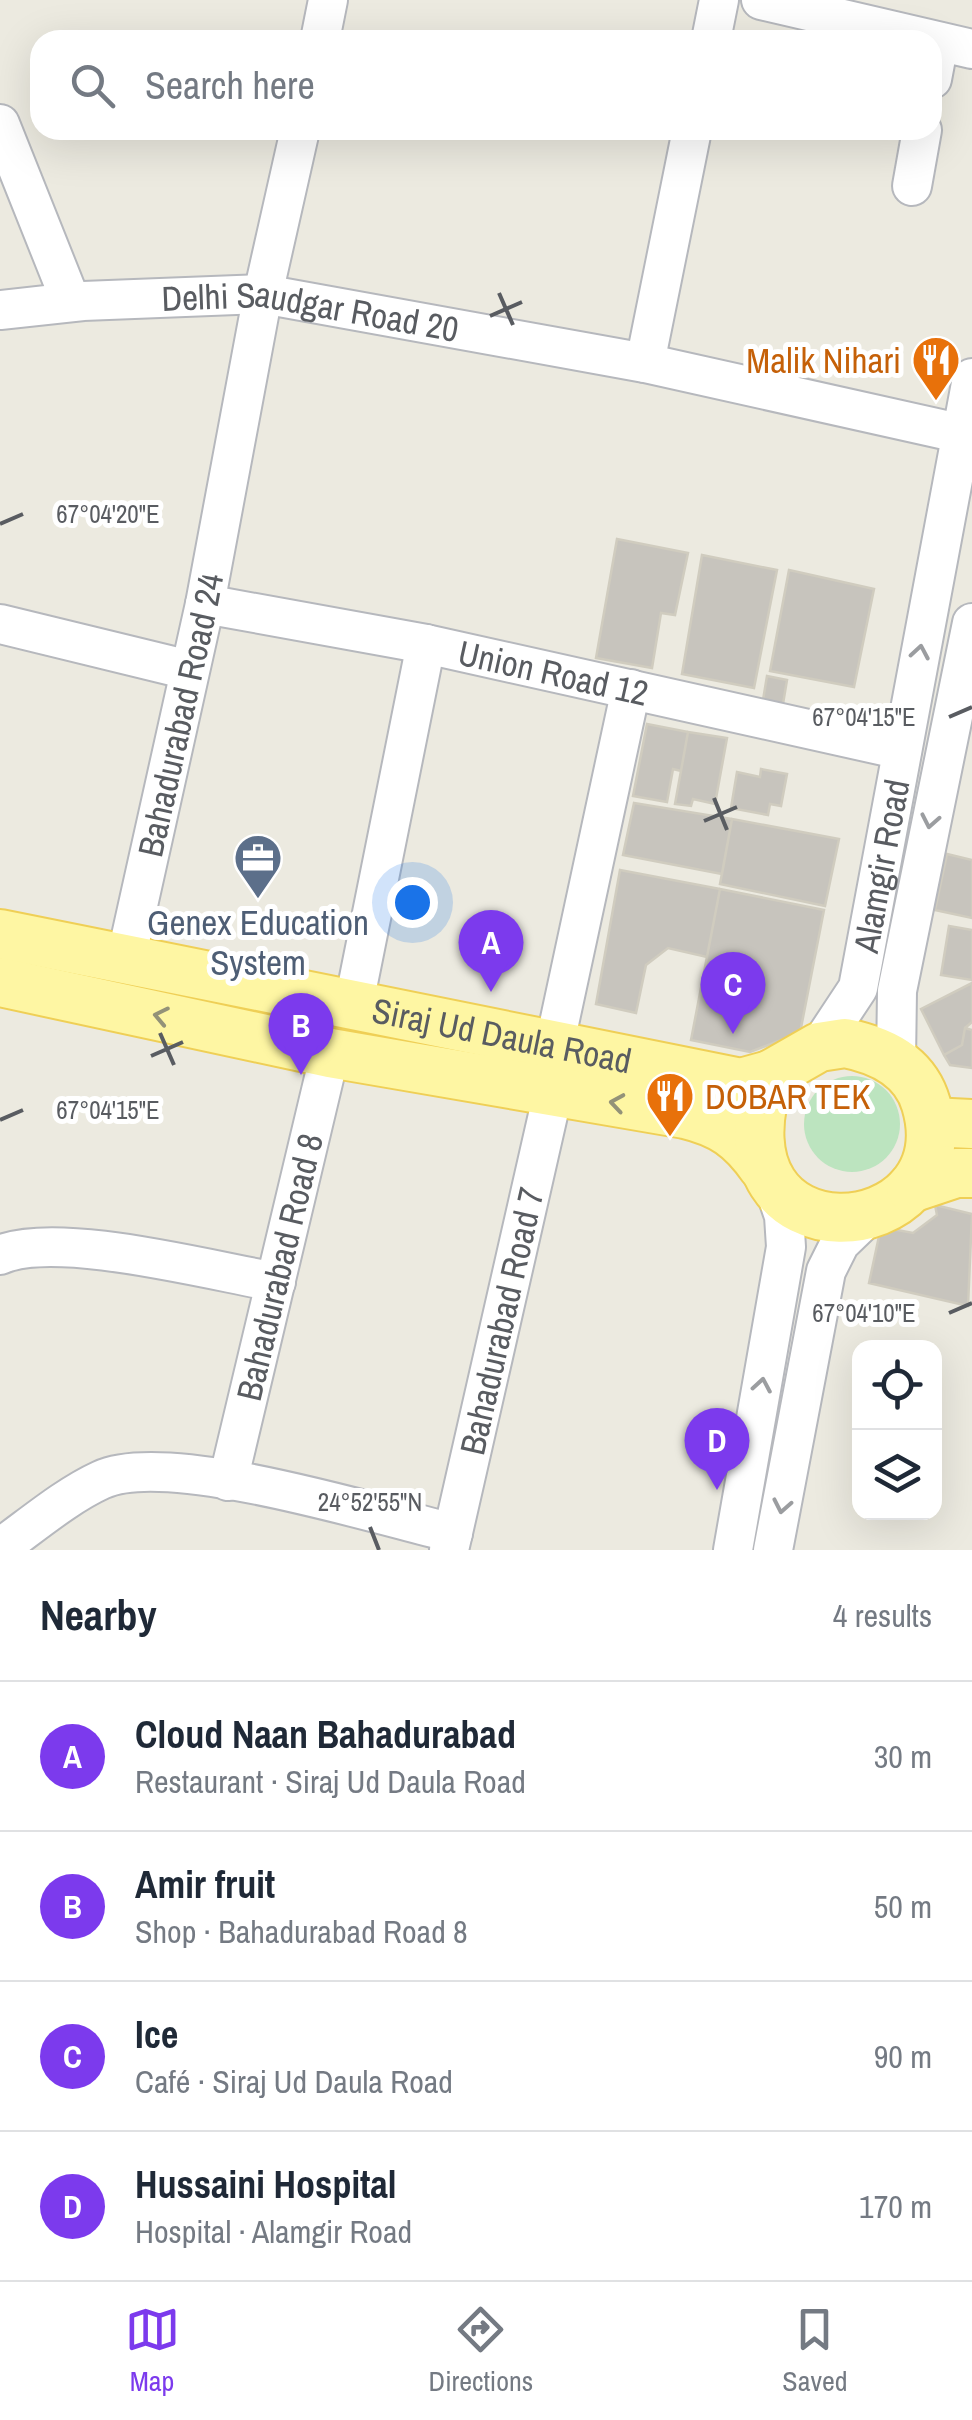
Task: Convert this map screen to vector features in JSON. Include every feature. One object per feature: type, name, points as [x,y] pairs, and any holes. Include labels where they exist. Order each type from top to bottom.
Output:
[{"type":"main road","name":"Siraj Ud Daula Road","points":[[0,934],[353,1008],[554,1070],[715,1122],[742,1138],[768,1176]]},
{"type":"main road","name":"Siraj Ud Daula Road","points":[[0,982],[330,1053],[741,1083],[770,1074]]},
{"type":"main road","points":[[234,1031],[242,984]]},
{"type":"main road","points":[[845,1043],[872,1048],[896,1061],[951,1123],[911,1188],[891,1206],[867,1216],[815,1215],[792,1203],[768,1176],[756,1125],[770,1074],[818,1047],[845,1043]]},
{"type":"main road","points":[[911,1188],[956,1173],[972,1174]]},
{"type":"street","points":[[322,30],[328,0]]},
{"type":"street","points":[[712,30],[719,0]]},
{"type":"street","points":[[762,0],[891,30]]},
{"type":"street","points":[[0,124],[71,302]]},
{"type":"street","name":"Bahadurabad Road 24","points":[[126,959],[205,604],[263,294],[298,140]]},
{"type":"street","points":[[644,363],[690,140]]},
{"type":"street","points":[[912,186],[920,140]]},
{"type":"street","name":"Delhi Saudgar Road 20","points":[[0,310],[71,302],[263,294],[644,363],[966,434]]},
{"type":"street","name":"Alamgir Road","points":[[818,1047],[858,988],[966,434],[972,378]]},
{"type":"street","name":"Union Road 12","points":[[205,604],[426,644],[902,750]]},
{"type":"street","name":"Alamgir Road","points":[[896,1061],[897,991],[957,762],[972,623]]},
{"type":"street","points":[[0,624],[189,670]]},
{"type":"street","points":[[353,1008],[426,644]]},
{"type":"street","name":"Bahadurabad Road 7","points":[[451,1541],[554,1070],[631,689]]},
{"type":"street","name":"Bahadurabad Road 8","points":[[228,1480],[330,1053]]},
{"type":"street","points":[[732,1550],[786,1247],[784,1216],[768,1176]]},
{"type":"street","points":[[774,1550],[826,1271],[840,1243],[867,1216]]},
{"type":"street","points":[[0,1255],[34,1246],[80,1249],[276,1282]]},
{"type":"street","points":[[6,1542],[103,1479],[146,1471],[228,1480],[451,1541]]},
{"type":"green space","points":[[852,1076],[870,1080],[886,1090],[896,1106],[900,1124],[896,1142],[886,1158],[870,1168],[852,1172],[834,1168],[818,1158],[808,1142],[804,1124],[808,1106],[818,1090],[834,1080]]},
{"type":"building","points":[[617,539],[688,553],[675,615],[661,613],[652,668],[596,658]]},
{"type":"building","points":[[702,555],[777,570],[754,688],[682,674]]},
{"type":"building","points":[[789,570],[874,589],[854,687],[770,671]]},
{"type":"building","points":[[767,676],[787,680],[783,704],[763,700]]},
{"type":"building","points":[[647,724],[688,732],[681,771],[673,769],[667,802],[633,796]]},
{"type":"building","points":[[688,732],[727,738],[715,804],[693,799],[691,806],[675,804]]},
{"type":"building","points":[[761,769],[787,774],[781,806],[770,804],[768,815],[731,808],[737,772],[760,777]]},
{"type":"building","points":[[634,803],[732,819],[722,874],[623,855]]},
{"type":"building","points":[[732,819],[839,839],[825,906],[720,884]]},
{"type":"building","points":[[947,854],[972,860],[972,918],[935,910]]},
{"type":"building","points":[[620,870],[720,889],[707,957],[668,948],[646,965],[636,1013],[596,1004]]},
{"type":"building","points":[[720,889],[824,910],[800,1033],[750,1052],[691,1040]]},
{"type":"building","points":[[949,926],[972,930],[972,980],[941,975]]},
{"type":"building","points":[[972,983],[972,1022],[965,1028],[962,1045],[944,1055],[921,1009]]},
{"type":"building","points":[[965,1028],[972,1030],[972,1068],[950,1065],[944,1055],[962,1045]]},
{"type":"building","points":[[935,1205],[972,1214],[968,1306],[869,1283],[881,1227],[913,1233],[937,1215]]},
{"type":"place","name":"Malik Nihari","points":[[936,402]]},
{"type":"place","name":"Genex Education System","points":[[258,900]]},
{"type":"place","name":"Cloud Naan Bahadurabad","points":[[491,992]]},
{"type":"place","name":"Ice","points":[[733,1034]]},
{"type":"place","name":"Amir fruit","points":[[301,1075]]},
{"type":"place","name":"DOBAR TEK","points":[[670,1138]]},
{"type":"place","name":"Hussaini Hospital","points":[[717,1490]]}]
